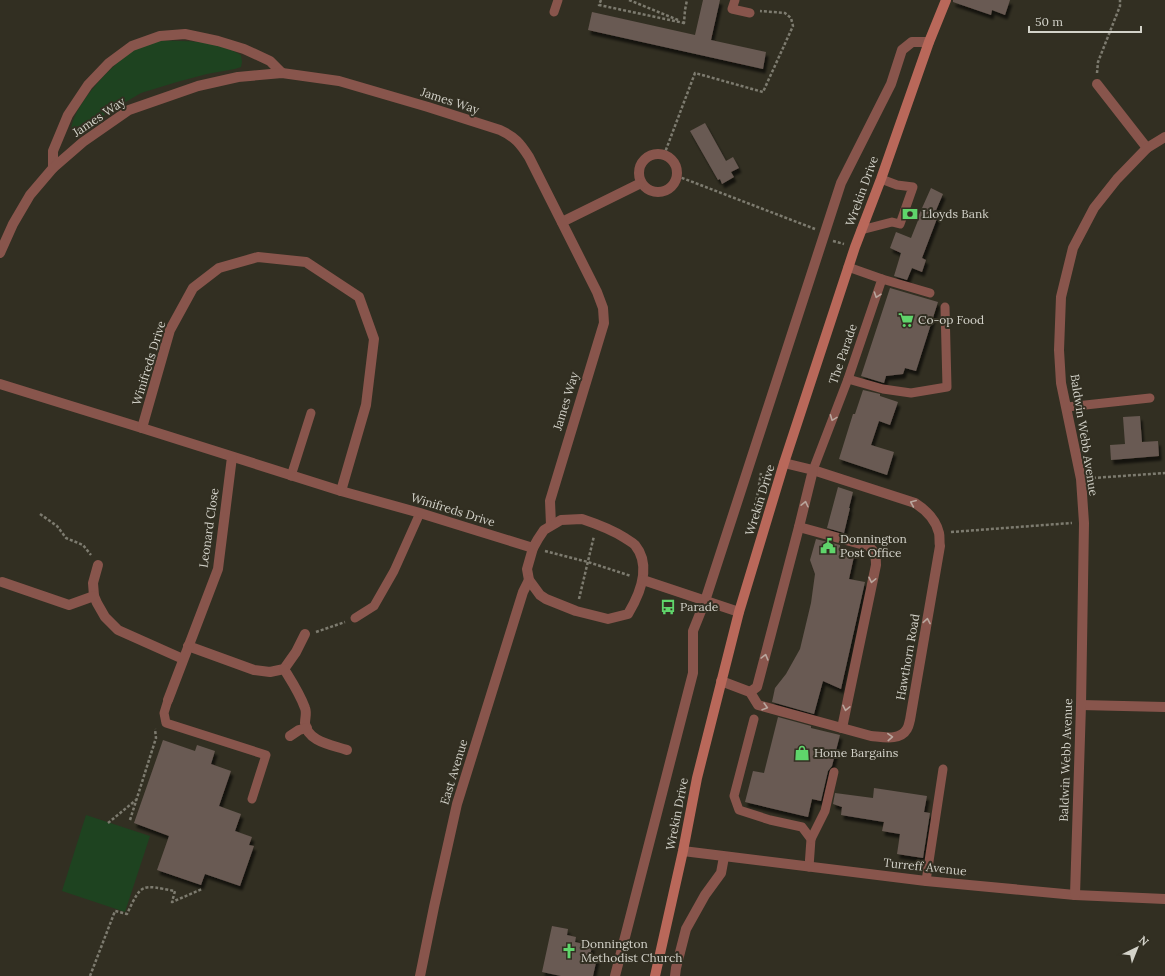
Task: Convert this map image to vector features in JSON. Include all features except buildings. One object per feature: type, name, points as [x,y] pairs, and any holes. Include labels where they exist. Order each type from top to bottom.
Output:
[{"type":"street","name":"Wrekin Drive","points":[[655,976],[683,851],[697,778],[739,612],[784,463],[848,267],[881,179],[929,42],[946,0]]},
{"type":"street","name":"James Way","points":[[53,168],[54,151],[68,115],[88,85],[109,63],[132,46],[160,36],[185,34],[218,41],[244,50],[270,61],[282,73]]},
{"type":"street","name":"Wrekin Drive","points":[[615,976],[693,672],[693,631],[705,601],[841,183],[891,84],[902,50],[912,42],[929,42]]},
{"type":"street","name":"James Way","points":[[0,254],[13,224],[30,195],[53,168],[83,142],[129,110],[198,86],[238,77],[282,73],[339,81],[428,107],[500,130],[511,135],[520,144],[529,157],[603,308],[604,323],[550,501],[551,525]]},
{"type":"street","points":[[1097,84],[1147,148]]},
{"type":"street","name":"Baldwin Webb Avenue","points":[[1075,895],[1081,705],[1084,523],[1081,479],[1061,383],[1059,350],[1061,297],[1073,248],[1094,208],[1117,179],[1147,148],[1165,137]]},
{"type":"street","points":[[658,154],[664,155],[670,158],[674,163],[677,170],[677,176],[672,187],[667,191],[655,193],[644,188],[638,178],[638,172],[642,161],[646,157],[658,154]]},
{"type":"street","points":[[562,222],[641,183]]},
{"type":"street","name":"Winifreds Drive","points":[[142,428],[170,330],[193,288],[219,268],[258,257],[306,262],[359,297],[374,339],[366,405],[341,491]]},
{"type":"street","name":"Winifreds Drive","points":[[0,384],[291,476],[420,513],[533,548]]},
{"type":"street","name":"Leonard Close","points":[[168,700],[218,569],[232,457]]},
{"type":"street","points":[[784,463],[813,470]]},
{"type":"street","name":"The Parade","points":[[750,692],[757,686],[800,527],[813,470]]},
{"type":"street","name":"Hawthorn Road","points":[[721,681],[750,692],[758,705],[871,736],[889,738],[900,736],[907,730],[940,546],[939,532],[924,508],[915,503],[813,470]]},
{"type":"street","points":[[561,520],[582,520],[597,524],[615,532],[634,544],[641,554],[644,570],[643,580],[635,602],[628,614],[608,619],[576,611],[546,599],[540,595],[528,580],[527,570],[533,548],[544,530],[551,525],[561,520]]},
{"type":"street","points":[[800,527],[868,546],[873,550],[876,558],[876,565],[842,728]]},
{"type":"street","points":[[98,565],[93,582],[94,596],[105,617],[118,630],[183,659]]},
{"type":"street","name":"East Avenue","points":[[420,976],[457,804],[528,580]]},
{"type":"street","points":[[643,580],[739,612]]},
{"type":"street","points":[[2,582],[69,605],[94,596]]},
{"type":"street","points":[[188,646],[254,670],[270,672],[284,669],[296,652],[305,634]]},
{"type":"street","points":[[284,669],[301,696],[306,710],[305,723],[307,731],[316,740],[347,750]]},
{"type":"street","points":[[1081,705],[1165,707]]},
{"type":"street","points":[[290,736],[299,730],[307,728]]},
{"type":"street","name":"Turreff Avenue","points":[[683,851],[808,867],[1075,895],[1165,899]]},
{"type":"street","points":[[675,976],[686,929],[705,895],[721,873],[724,857]]},
{"type":"lane","points":[[554,12],[558,0]]},
{"type":"lane","points":[[735,0],[732,9],[750,13]]},
{"type":"lane","points":[[861,230],[892,222],[900,224],[913,187],[897,185],[881,179]]},
{"type":"lane","points":[[848,267],[882,279],[930,292]]},
{"type":"lane","name":"The Parade","points":[[813,470],[848,379],[882,279]]},
{"type":"lane","points":[[848,379],[883,389],[910,393],[947,387],[945,307]]},
{"type":"lane","points":[[1067,407],[1150,398]]},
{"type":"lane","points":[[291,476],[311,413]]},
{"type":"lane","points":[[355,618],[374,606],[394,571],[420,513]]},
{"type":"lane","points":[[168,700],[164,713],[166,723],[266,756],[252,799]]},
{"type":"lane","points":[[754,720],[734,796],[739,810],[770,820],[802,827],[811,839]]},
{"type":"lane","points":[[926,880],[943,768]]},
{"type":"lane","points":[[808,867],[811,839],[824,811],[834,772]]},
{"type":"path","points":[[601,0],[599,5],[684,23]]},
{"type":"path","points":[[629,0],[684,23]]},
{"type":"path","points":[[684,23],[687,0]]},
{"type":"path","points":[[1097,84],[1098,62],[1120,6],[1120,0]]},
{"type":"path","points":[[664,155],[695,73],[763,92],[793,26],[791,18],[785,13],[762,10],[750,13]]},
{"type":"path","points":[[677,176],[824,236],[855,247]]},
{"type":"path","points":[[1081,479],[1165,473]]},
{"type":"path","points":[[40,514],[58,526],[66,538],[83,545],[98,565]]},
{"type":"path","points":[[939,532],[1084,523]]},
{"type":"path","points":[[576,611],[597,524]]},
{"type":"path","points":[[533,548],[588,562],[643,580]]},
{"type":"path","points":[[305,634],[324,630],[355,618]]},
{"type":"path","points":[[130,820],[156,738],[155,725]]},
{"type":"path","points":[[108,823],[136,799]]},
{"type":"path","points":[[90,976],[116,910],[127,914],[137,893],[142,889],[148,886],[175,891],[172,902],[202,889]]},
{"type":"green space","points":[[158,41],[201,42],[232,50],[241,55],[241,67],[207,74],[141,93],[107,113],[85,130],[77,133],[71,130],[73,120],[79,109],[104,76],[132,51]]},
{"type":"green space","points":[[86,815],[150,836],[125,912],[62,891]]},
{"type":"place","name":"Lloyds Bank","points":[[910,214]]},
{"type":"place","name":"Co-op Food","points":[[906,320]]},
{"type":"place","name":"Donnington Post Office","points":[[828,546]]},
{"type":"place","name":"Parade","points":[[668,607]]},
{"type":"place","name":"Home Bargains","points":[[802,753]]},
{"type":"place","name":"Donnington Methodist Church","points":[[569,951]]}]
